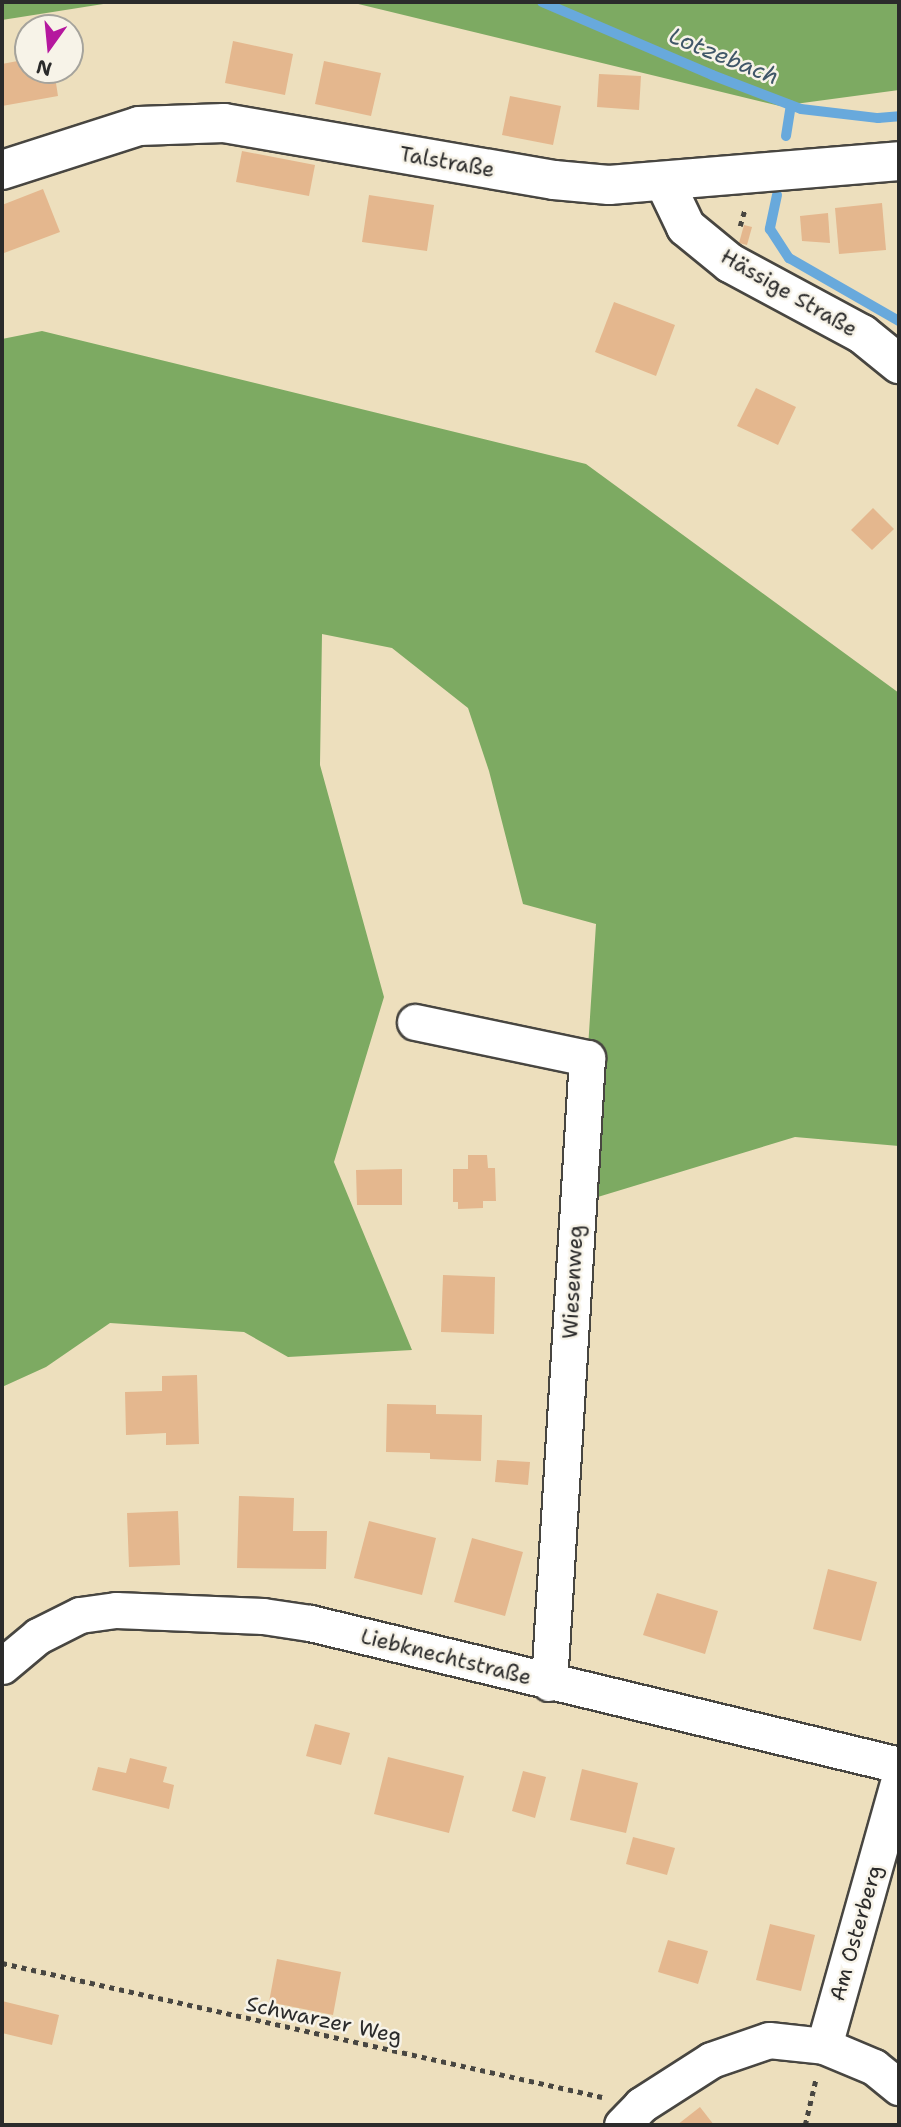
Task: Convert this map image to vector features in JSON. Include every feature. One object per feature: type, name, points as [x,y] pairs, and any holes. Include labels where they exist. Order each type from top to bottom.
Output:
[{"type":"street","name":"Talstraße","points":[[2,170],[139,126],[224,123],[554,180],[609,185],[899,161]]},
{"type":"street","name":"Hässige Straße","points":[[664,181],[686,227],[730,263],[862,334],[899,364]]},
{"type":"street","name":"Wiesenweg","points":[[415,1022],[587,1058],[549,1683]]},
{"type":"street","name":"Liebknechtstraße","points":[[2,1666],[38,1636],[80,1615],[116,1610],[263,1616],[310,1623],[549,1683],[899,1765]]},
{"type":"street","name":"Am Osterberg","points":[[824,2046],[899,1779]]},
{"type":"street","points":[[631,2115],[712,2060],[769,2040],[824,2046],[874,2067],[899,2087]]},
{"type":"path","points":[[730,263],[755,173]]},
{"type":"path","name":"Schwarzer Weg","points":[[2,1963],[631,2115]]},
{"type":"path","points":[[805,2125],[824,2046]]},
{"type":"green space","points":[[2,2],[116,2],[40,14],[14,14],[14,18],[2,20]]},
{"type":"green space","points":[[350,2],[899,2],[899,90],[780,106]]},
{"type":"green space","points":[[42,331],[586,464],[899,693],[899,1146],[795,1137],[578,1203],[596,924],[523,904],[489,771],[468,708],[392,648],[322,634],[320,765],[384,997],[334,1162],[412,1350],[288,1357],[244,1332],[110,1323],[46,1367],[2,1387],[2,339]]},
{"type":"building","points":[[233,41],[293,54],[285,95],[225,83]]},
{"type":"building","points":[[324,61],[381,73],[371,116],[315,104]]},
{"type":"building","points":[[14,62],[14,84],[56,84],[58,96],[2,106],[2,64]]},
{"type":"building","points":[[599,74],[641,76],[639,110],[597,107]]},
{"type":"building","points":[[510,96],[561,106],[553,145],[502,135]]},
{"type":"building","points":[[242,151],[315,165],[309,196],[236,182]]},
{"type":"building","points":[[43,189],[60,232],[4,253],[2,205]]},
{"type":"building","points":[[369,195],[434,205],[427,251],[362,242]]},
{"type":"building","points":[[882,203],[886,250],[839,254],[835,208]]},
{"type":"building","points":[[828,213],[830,243],[802,241],[800,216]]},
{"type":"building","points":[[744,225],[752,227],[747,245],[739,243]]},
{"type":"building","points":[[614,302],[675,325],[656,376],[595,352]]},
{"type":"building","points":[[756,388],[796,407],[778,445],[737,426]]},
{"type":"building","points":[[873,508],[894,529],[872,550],[851,530]]},
{"type":"building","points":[[468,1155],[487,1155],[488,1168],[495,1168],[496,1201],[483,1201],[483,1208],[458,1209],[458,1202],[453,1202],[453,1169],[468,1169]]},
{"type":"building","points":[[402,1169],[402,1205],[357,1205],[356,1170]]},
{"type":"building","points":[[443,1275],[495,1277],[494,1334],[441,1332]]},
{"type":"building","points":[[197,1375],[199,1444],[166,1445],[166,1433],[126,1435],[125,1392],[162,1391],[162,1376]]},
{"type":"building","points":[[387,1404],[436,1405],[436,1414],[482,1415],[481,1461],[430,1459],[430,1453],[386,1452]]},
{"type":"building","points":[[497,1460],[530,1462],[528,1485],[495,1482]]},
{"type":"building","points":[[239,1496],[294,1498],[293,1531],[327,1531],[326,1569],[237,1568]]},
{"type":"building","points":[[178,1511],[180,1565],[129,1567],[127,1513]]},
{"type":"building","points":[[369,1521],[436,1538],[422,1595],[354,1578]]},
{"type":"building","points":[[472,1538],[523,1552],[505,1616],[454,1602]]},
{"type":"building","points":[[828,1569],[877,1582],[861,1641],[813,1629]]},
{"type":"building","points":[[657,1593],[718,1611],[705,1654],[643,1635]]},
{"type":"building","points":[[315,1724],[350,1733],[341,1765],[306,1756]]},
{"type":"building","points":[[388,1757],[464,1776],[449,1833],[374,1814]]},
{"type":"building","points":[[130,1758],[167,1767],[163,1782],[174,1785],[169,1809],[92,1790],[98,1767],[126,1773]]},
{"type":"building","points":[[582,1769],[638,1783],[626,1833],[570,1820]]},
{"type":"building","points":[[523,1771],[546,1777],[535,1818],[512,1811]]},
{"type":"building","points":[[633,1837],[675,1848],[667,1875],[626,1864]]},
{"type":"building","points":[[770,1924],[815,1935],[801,1991],[756,1980]]},
{"type":"building","points":[[668,1940],[708,1951],[698,1984],[658,1972]]},
{"type":"building","points":[[277,1959],[341,1972],[333,2015],[269,2002]]},
{"type":"building","points":[[2,2001],[59,2015],[52,2045],[2,2033]]},
{"type":"building","points":[[700,2107],[714,2125],[677,2125]]},
{"type":"waterway","name":"Lotzebach","points":[[542,2],[712,75],[801,109],[878,118],[899,116]]},
{"type":"waterway","points":[[786,136],[791,105]]},
{"type":"waterway","points":[[777,195],[770,229],[789,258],[899,321]]}]
